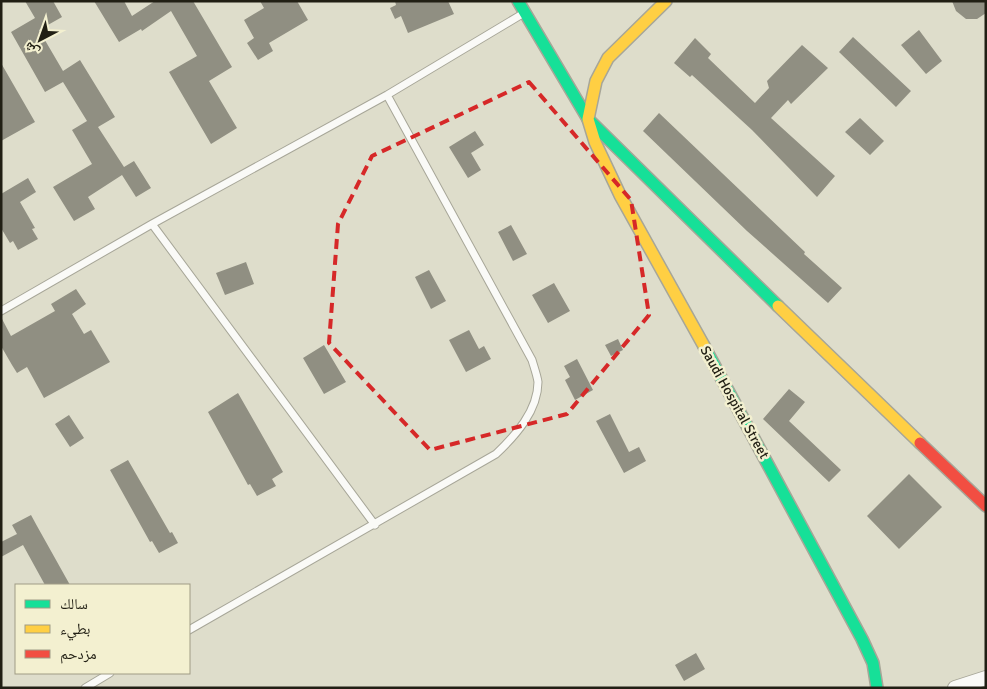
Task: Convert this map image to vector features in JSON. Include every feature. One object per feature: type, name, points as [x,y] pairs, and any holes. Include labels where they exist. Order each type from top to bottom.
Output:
[{"type":"street","points":[[518,1],[588,119],[769,298],[986,506]]},
{"type":"street","points":[[588,119],[596,81],[608,58],[666,1]]},
{"type":"street","name":"Saudi Hospital Street","points":[[588,119],[595,142],[620,195],[738,406],[862,639],[873,663],[877,688]]},
{"type":"street","points":[[964,686],[986,678]]},
{"type":"lane","points":[[1,311],[152,224],[387,95],[525,13]]},
{"type":"lane","points":[[190,629],[496,454],[515,437],[534,406],[538,382],[532,360],[387,95]]},
{"type":"lane","points":[[152,224],[374,525]]},
{"type":"lane","points":[[85,688],[108,674]]},
{"type":"highlighted area","points":[[529,82],[631,200],[649,315],[567,414],[430,450],[329,343],[338,224],[372,156]]},
{"type":"building","points":[[25,1],[53,1],[62,17],[39,30],[63,71],[80,60],[115,117],[98,127],[124,167],[134,161],[151,188],[136,197],[122,175],[88,197],[95,209],[74,221],[53,187],[92,164],[72,130],[87,121],[63,82],[45,92],[11,32],[35,18]]},
{"type":"building","points":[[94,1],[124,1],[132,16],[155,1],[193,1],[232,67],[209,81],[237,128],[211,144],[169,72],[197,56],[171,11],[142,31],[141,29],[119,42]]},
{"type":"building","points":[[260,1],[297,1],[308,20],[269,43],[273,51],[258,60],[247,43],[254,38],[244,20],[264,8]]},
{"type":"building","points":[[395,1],[448,1],[454,14],[408,33],[401,16],[395,19],[390,8],[396,5]]},
{"type":"building","points":[[952,1],[986,1],[986,13],[977,19],[966,19],[956,11]]},
{"type":"building","points":[[919,30],[942,61],[926,74],[901,45]]},
{"type":"building","points":[[853,37],[911,91],[896,107],[839,52]]},
{"type":"building","points":[[695,38],[711,54],[708,58],[755,103],[769,88],[767,81],[802,45],[828,68],[791,104],[788,100],[771,118],[835,176],[817,197],[752,130],[692,75],[690,77],[674,63]]},
{"type":"building","points":[[1,63],[35,122],[1,141]]},
{"type":"building","points":[[659,113],[805,252],[804,254],[842,288],[828,303],[747,231],[643,131]]},
{"type":"building","points":[[860,118],[884,141],[870,155],[845,132]]},
{"type":"building","points":[[475,131],[484,145],[471,153],[481,170],[468,178],[449,147]]},
{"type":"building","points":[[28,178],[36,192],[20,202],[35,228],[32,229],[38,239],[18,250],[13,241],[10,243],[1,228],[1,194]]},
{"type":"building","points":[[511,225],[527,254],[513,261],[498,232]]},
{"type":"building","points":[[246,262],[254,284],[225,295],[216,273]]},
{"type":"building","points":[[429,270],[446,301],[431,309],[415,277]]},
{"type":"building","points":[[554,283],[570,311],[548,323],[532,295]]},
{"type":"building","points":[[76,289],[86,304],[72,314],[84,334],[91,330],[110,362],[44,398],[27,367],[17,373],[1,346],[1,317],[11,336],[55,311],[51,304]]},
{"type":"building","points":[[469,330],[479,349],[484,346],[491,359],[466,372],[449,340]]},
{"type":"building","points":[[618,339],[623,350],[611,356],[605,345]]},
{"type":"building","points":[[324,345],[346,382],[324,394],[303,358]]},
{"type":"building","points":[[577,359],[593,390],[575,400],[565,380],[570,377],[564,366]]},
{"type":"building","points":[[789,389],[805,402],[789,421],[841,470],[829,482],[763,419]]},
{"type":"building","points":[[238,393],[283,472],[272,479],[276,486],[257,496],[250,484],[248,485],[208,412]]},
{"type":"building","points":[[610,414],[629,452],[639,447],[646,461],[624,473],[596,421]]},
{"type":"building","points":[[69,415],[84,438],[70,447],[55,424]]},
{"type":"building","points":[[128,460],[170,533],[172,532],[178,543],[159,553],[152,541],[150,542],[110,470]]},
{"type":"building","points":[[909,474],[942,507],[899,549],[867,516]]},
{"type":"building","points":[[31,515],[69,584],[44,584],[23,545],[1,557],[1,542],[17,534],[12,525]]},
{"type":"building","points":[[696,653],[705,669],[684,681],[675,665]]},
{"type":"traffic: fast","points":[[518,1],[588,119],[778,306]]},
{"type":"traffic: fast","points":[[704,346],[862,639],[873,663],[877,688]]},
{"type":"traffic: slow","points":[[666,1],[608,58],[596,81],[588,119],[595,142],[620,195],[704,346]]},
{"type":"traffic: slow","points":[[778,306],[920,443]]},
{"type":"traffic: jam","points":[[920,443],[986,506]]}]
